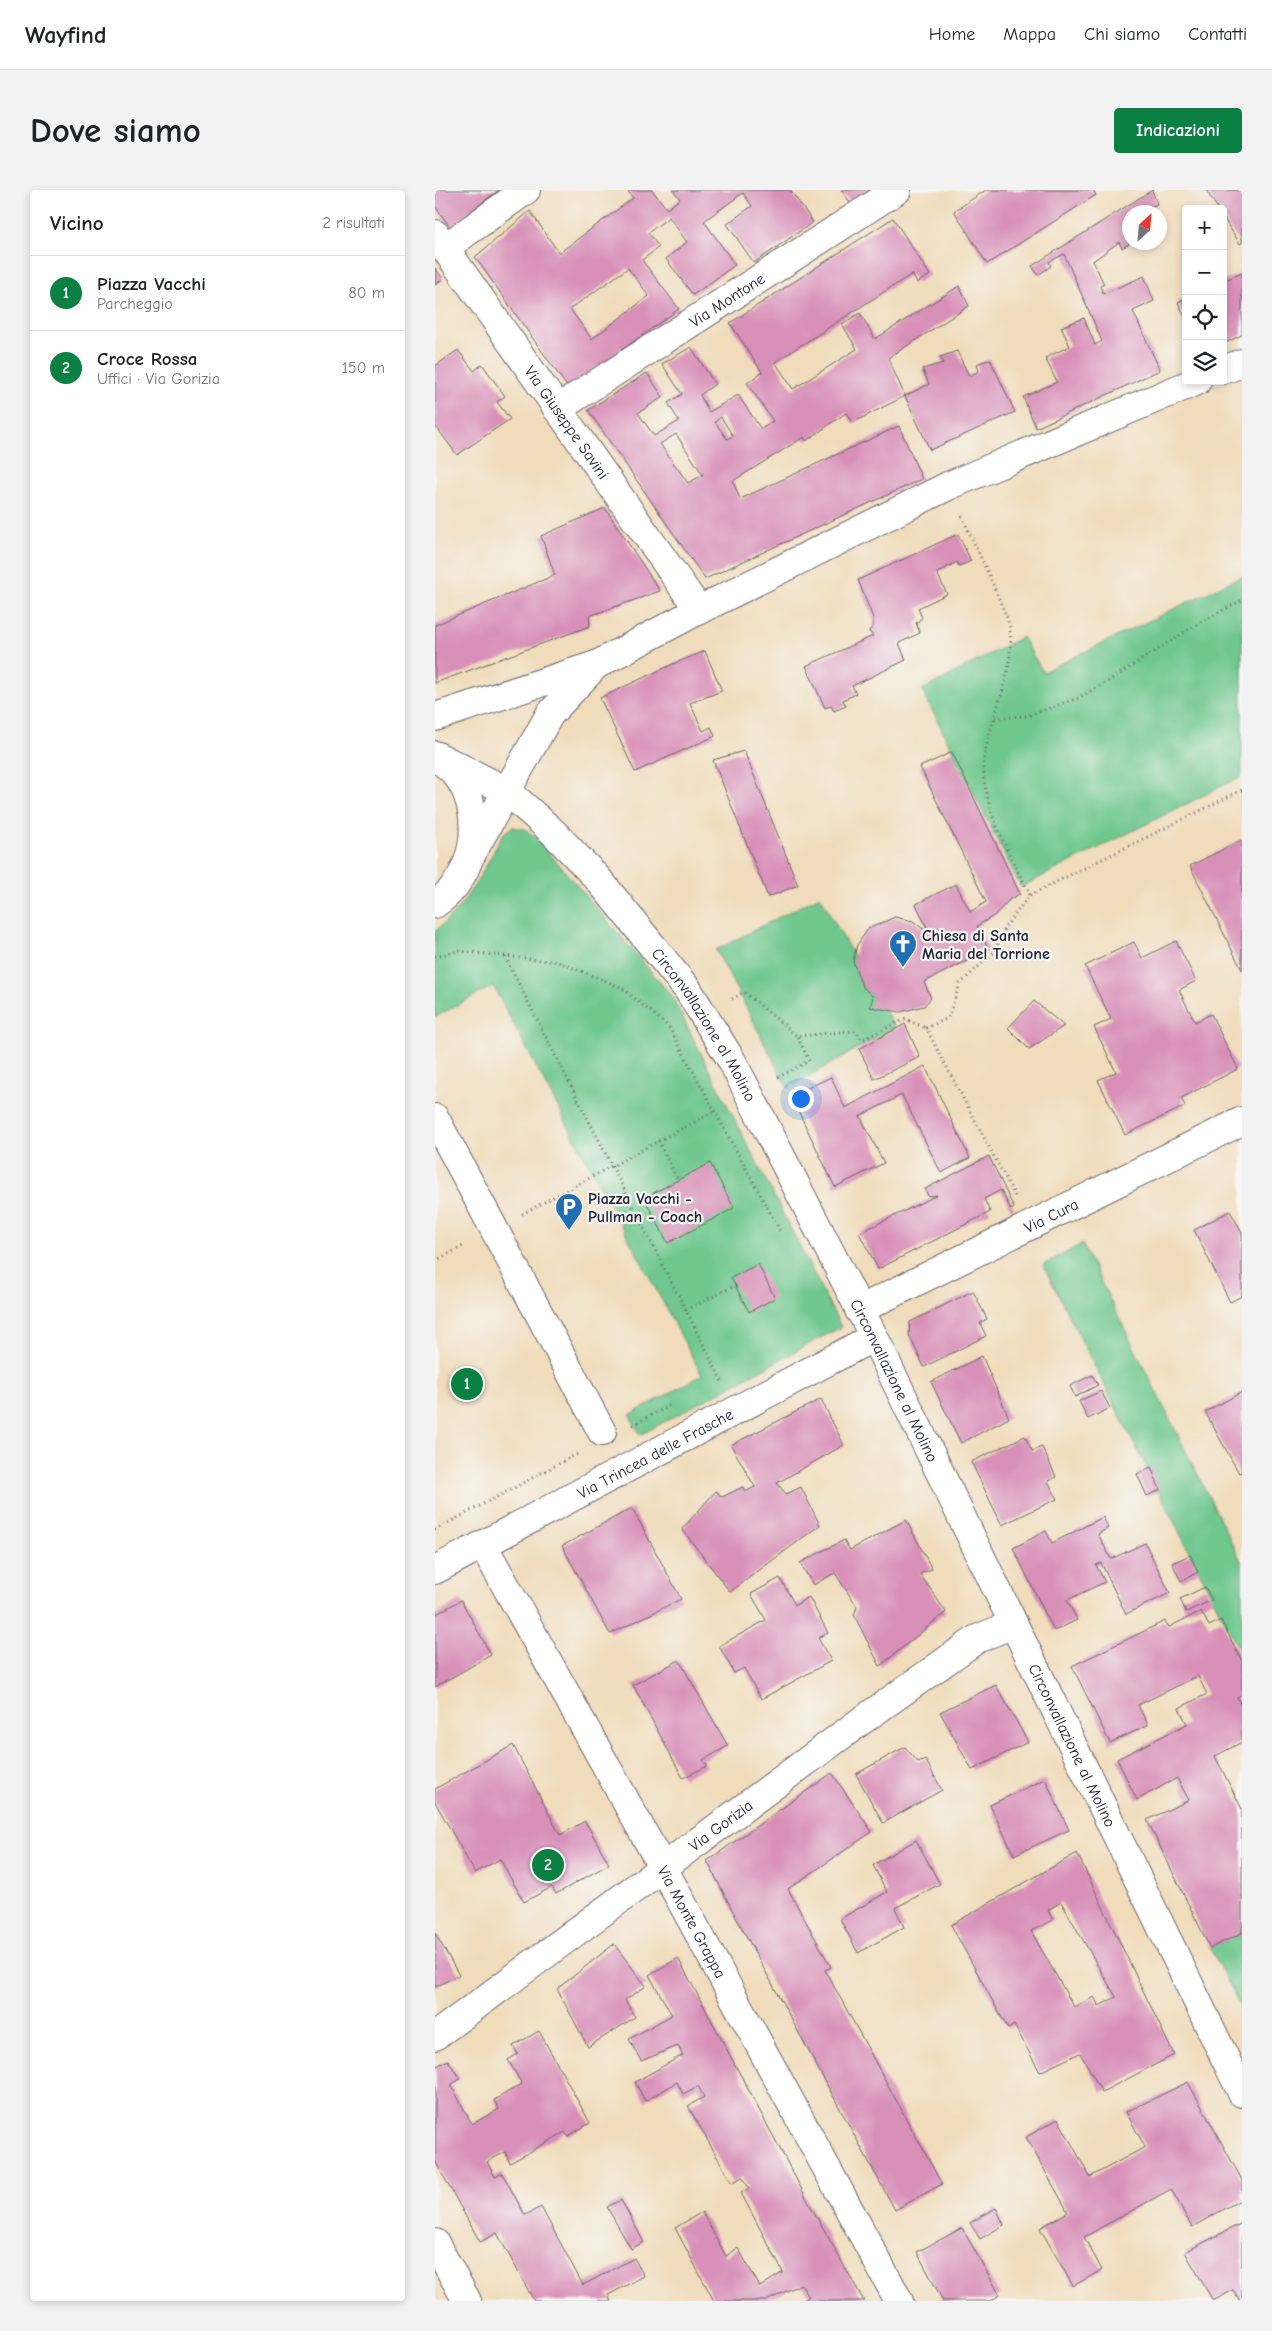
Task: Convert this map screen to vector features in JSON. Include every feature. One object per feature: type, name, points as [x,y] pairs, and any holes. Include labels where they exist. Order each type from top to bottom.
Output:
[{"type":"street","points":[[440,241],[526,190]]},
{"type":"street","name":"Via Montone","points":[[557,409],[897,190]]},
{"type":"street","name":"Via Giuseppe Savini","points":[[440,241],[699,610]]},
{"type":"street","points":[[1227,369],[1242,363]]},
{"type":"street","points":[[435,717],[596,665],[699,610],[948,486],[1188,385]]},
{"type":"street","points":[[435,904],[460,879],[471,855],[550,714],[596,665]]},
{"type":"street","points":[[435,755],[456,774],[469,801],[474,827],[471,855]]},
{"type":"street","name":"Circonvallazione al Molino","points":[[435,755],[507,790],[553,832],[599,880],[688,990],[732,1061],[874,1336],[1242,2093]]},
{"type":"street","points":[[435,1118],[602,1432]]},
{"type":"street","name":"Via Cura","points":[[859,1310],[1242,1121]]},
{"type":"street","name":"Via Trincea delle Frasche","points":[[435,1570],[874,1336]]},
{"type":"street","name":"Via Monte Grappa","points":[[483,1545],[663,1868],[899,2301]]},
{"type":"street","name":"Via Gorizia","points":[[435,2036],[857,1724],[977,1639],[1013,1624]]},
{"type":"street","points":[[435,2244],[467,2301]]},
{"type":"path","points":[[948,486],[994,586],[1011,629],[1011,657],[984,755],[987,794],[995,819],[1031,895]]},
{"type":"path","points":[[995,718],[1026,716],[1077,698],[1107,682],[1199,623],[1242,600]]},
{"type":"path","points":[[926,1028],[948,1018],[960,984],[994,952],[1006,926],[1031,895],[1242,790]]},
{"type":"path","points":[[435,957],[459,951],[558,962],[621,988],[669,1027],[785,1240]]},
{"type":"path","points":[[504,956],[737,1409]]},
{"type":"path","points":[[731,999],[744,992],[797,1036],[809,1061],[774,1079]]},
{"type":"path","points":[[797,1036],[856,1031],[862,1040],[905,1018],[926,1028],[1020,1205]]},
{"type":"path","points":[[435,1261],[715,1111]]},
{"type":"path","points":[[658,1141],[677,1180]]},
{"type":"path","points":[[686,1310],[735,1285]]},
{"type":"green space","points":[[1242,576],[1242,776],[1021,887],[922,690],[1022,637],[1043,672]]},
{"type":"green space","points":[[512,827],[525,829],[538,840],[671,995],[841,1327],[640,1435],[630,1415],[702,1375],[493,986],[435,1017],[435,931],[465,899],[482,873],[503,834]]},
{"type":"green space","points":[[820,896],[854,957],[857,975],[862,986],[884,1009],[895,1027],[788,1088],[716,950]]},
{"type":"green space","points":[[1082,1244],[1242,1563],[1242,1655],[1043,1265]]},
{"type":"green space","points":[[1242,1933],[1242,2009],[1210,1948]]},
{"type":"building","points":[[435,190],[499,190],[450,227],[435,206]]},
{"type":"building","points":[[627,190],[652,190],[667,209],[680,199],[673,190],[790,190],[813,222],[754,263],[727,224],[752,206],[743,193],[704,221],[735,265],[693,295],[666,259],[687,242],[669,217],[648,233],[659,247],[642,260],[679,309],[568,388],[475,257],[530,211],[559,253],[633,198]],"holes":[[[628,268],[649,296],[592,339],[570,309]]]},
{"type":"building","points":[[841,190],[876,190],[853,206]]},
{"type":"building","points":[[986,190],[1093,190],[1096,195],[987,264],[954,211]]},
{"type":"building","points":[[1152,190],[1157,204],[1155,205],[1128,205]]},
{"type":"building","points":[[1206,190],[1242,190],[1242,243],[1240,244],[1227,223],[1227,205],[1215,205]]},
{"type":"building","points":[[1122,209],[1122,248],[1119,242],[1093,261],[1104,284],[1100,286],[1103,294],[1144,276],[1154,301],[1133,311],[1160,370],[1036,428],[1023,397],[1057,382],[1045,358],[1070,346],[1061,327],[1084,318],[1095,345],[1102,341],[1064,254],[1049,262],[1051,266],[1038,275],[1032,266]]},
{"type":"building","points":[[893,218],[930,275],[917,283],[912,274],[775,362],[793,389],[857,349],[842,324],[860,313],[875,339],[959,286],[969,306],[888,358],[905,396],[852,423],[846,413],[806,441],[804,437],[733,481],[740,499],[899,426],[922,479],[705,579],[588,410],[647,373],[663,397],[638,413],[654,436],[679,421],[668,403],[682,394],[662,364],[691,347],[715,384],[700,395],[709,412],[738,395],[761,429],[773,421],[747,383],[762,372],[730,323]],"holes":[[[721,417],[733,436],[727,439],[715,422]],[[676,434],[703,475],[688,483],[660,444]]]},
{"type":"building","points":[[435,268],[443,279],[435,285]]},
{"type":"building","points":[[1242,273],[1242,335],[1227,342],[1227,295],[1227,279]]},
{"type":"building","points":[[1182,300],[1182,310],[1178,302]]},
{"type":"building","points":[[458,350],[474,371],[482,364],[505,396],[497,402],[510,419],[457,455],[435,425],[435,366]]},
{"type":"building","points":[[957,351],[969,376],[979,371],[977,364],[990,359],[1015,412],[930,450],[905,396],[929,384],[922,369],[943,363],[940,357]]},
{"type":"building","points":[[605,508],[660,591],[589,616],[590,626],[435,683],[435,625],[555,575],[541,536]]},
{"type":"building","points":[[958,534],[971,561],[959,566],[957,562],[937,573],[947,594],[918,608],[922,618],[916,623],[920,633],[899,643],[906,660],[852,686],[856,694],[843,700],[846,706],[834,711],[831,706],[825,708],[806,666],[873,636],[869,631],[873,627],[873,618],[858,580]]},
{"type":"building","points":[[705,651],[722,691],[690,703],[703,731],[711,727],[715,736],[635,772],[600,698]]},
{"type":"building","points":[[744,751],[798,885],[768,897],[713,760]]},
{"type":"building","points":[[952,752],[1020,894],[1010,899],[995,915],[977,926],[989,950],[924,982],[931,998],[924,1006],[900,1012],[870,1007],[873,997],[862,986],[853,961],[857,945],[868,929],[895,917],[913,921],[923,929],[927,928],[916,904],[956,884],[970,912],[986,902],[920,767]]},
{"type":"building","points":[[1242,841],[1242,970],[1190,866]]},
{"type":"building","points":[[1176,941],[1196,981],[1179,990],[1195,1022],[1211,1014],[1238,1069],[1181,1098],[1185,1106],[1125,1135],[1098,1080],[1116,1072],[1094,1027],[1111,1019],[1085,966],[1134,942],[1142,958]]},
{"type":"building","points":[[1034,1001],[1064,1026],[1029,1049],[1008,1028]]},
{"type":"building","points":[[905,1024],[920,1057],[874,1079],[859,1049]]},
{"type":"building","points":[[925,1066],[970,1158],[941,1173],[902,1095],[860,1116],[884,1163],[835,1187],[791,1096],[831,1077],[845,1108]]},
{"type":"building","points":[[989,1156],[1014,1208],[1011,1210],[1001,1190],[984,1199],[990,1212],[878,1269],[859,1233],[937,1195],[928,1196],[925,1189]]},
{"type":"building","points":[[710,1163],[734,1208],[668,1243],[644,1198]]},
{"type":"building","points":[[1230,1211],[1242,1232],[1242,1296],[1230,1302],[1194,1230]]},
{"type":"building","points":[[758,1264],[775,1298],[749,1312],[731,1278]]},
{"type":"building","points":[[973,1291],[987,1319],[980,1323],[986,1336],[924,1367],[909,1335],[910,1322]]},
{"type":"building","points":[[982,1356],[1009,1418],[961,1443],[931,1382]]},
{"type":"building","points":[[1092,1375],[1098,1385],[1075,1397],[1070,1386]]},
{"type":"building","points":[[1101,1391],[1110,1408],[1088,1419],[1079,1401]]},
{"type":"building","points":[[1242,1392],[1242,1472],[1239,1473],[1205,1412]]},
{"type":"building","points":[[821,1399],[844,1445],[777,1483],[786,1494],[801,1487],[820,1525],[730,1592],[682,1529],[716,1491],[722,1497],[743,1487],[745,1492],[755,1487],[731,1445]]},
{"type":"building","points":[[1025,1436],[1032,1451],[1042,1447],[1056,1477],[1048,1481],[1057,1499],[1002,1525],[971,1462]]},
{"type":"building","points":[[1151,1467],[1160,1490],[1147,1496],[1137,1474]]},
{"type":"building","points":[[632,1508],[681,1599],[610,1634],[562,1546]]},
{"type":"building","points":[[1103,1517],[1108,1528],[1098,1534],[1111,1559],[1145,1543],[1170,1593],[1126,1614],[1101,1563],[1096,1565],[1105,1582],[1067,1600],[1077,1620],[1054,1631],[1013,1548],[1046,1531],[1052,1543]]},
{"type":"building","points":[[906,1520],[932,1569],[920,1574],[946,1612],[880,1666],[854,1615],[857,1607],[835,1573],[813,1585],[800,1563],[844,1540],[850,1550]]},
{"type":"building","points":[[1190,1555],[1198,1572],[1181,1581],[1172,1563]]},
{"type":"building","points":[[780,1578],[795,1605],[809,1597],[828,1633],[818,1638],[831,1661],[761,1699],[744,1668],[734,1673],[719,1646],[766,1620],[751,1594]]},
{"type":"building","points":[[1205,1587],[1212,1600],[1186,1612],[1180,1599]]},
{"type":"building","points":[[461,1600],[491,1655],[435,1687],[435,1615]]},
{"type":"building","points":[[1201,1611],[1209,1626],[1221,1620],[1242,1661],[1242,1694],[1237,1697],[1242,1708],[1242,1742],[1215,1756],[1242,1809],[1242,1933],[1210,1948],[1147,1820],[1189,1800],[1177,1778],[1137,1800],[1117,1759],[1187,1724],[1179,1708],[1207,1694],[1198,1676],[1138,1705],[1148,1725],[1110,1743],[1072,1666],[1165,1621],[1169,1627]]},
{"type":"building","points":[[679,1660],[728,1746],[703,1760],[707,1766],[683,1778],[633,1685]]},
{"type":"building","points":[[996,1685],[1028,1742],[972,1770],[940,1712]]},
{"type":"building","points":[[513,1745],[560,1835],[585,1821],[609,1864],[556,1894],[552,1887],[524,1902],[500,1859],[475,1873],[435,1802],[435,1789]]},
{"type":"building","points":[[905,1747],[918,1762],[925,1759],[942,1790],[883,1823],[856,1774]]},
{"type":"building","points":[[832,1773],[872,1832],[788,1889],[831,1967],[825,1970],[942,2184],[895,2210],[707,1861]]},
{"type":"building","points":[[1045,1779],[1069,1830],[1014,1855],[990,1805]]},
{"type":"building","points":[[916,1840],[940,1884],[895,1908],[904,1927],[858,1953],[840,1919],[887,1892],[873,1865]]},
{"type":"building","points":[[1077,1853],[1174,2055],[1102,2092],[1080,2053],[1040,2072],[1014,2025],[1008,2029],[951,1925]],"holes":[[[1061,1902],[1116,1997],[1099,2006],[1094,1997],[1074,2007],[1031,1931],[1053,1920],[1048,1910]]]},
{"type":"building","points":[[435,1933],[459,1975],[435,1987]]},
{"type":"building","points":[[614,1944],[646,1986],[625,2000],[635,2017],[588,2047],[557,1989]]},
{"type":"building","points":[[678,1958],[809,2203],[864,2301],[802,2301],[809,2297],[801,2284],[766,2301],[714,2301],[675,2228],[702,2212],[726,2256],[738,2248],[760,2287],[783,2272],[741,2193],[749,2188],[742,2177],[732,2183],[688,2106],[704,2097],[698,2086],[683,2094],[677,2082],[645,2101],[635,2082],[683,2055],[678,2046],[641,2061],[629,2039],[672,2015],[649,1975]]},
{"type":"building","points":[[539,2031],[590,2123],[568,2136],[565,2132],[510,2163],[505,2152],[487,2162],[495,2177],[502,2173],[525,2215],[541,2207],[583,2285],[634,2258],[644,2276],[608,2295],[611,2301],[534,2301],[497,2233],[480,2242],[435,2161],[435,2067],[448,2060],[460,2079],[451,2085],[472,2124],[499,2109],[494,2100],[522,2084],[508,2060],[518,2054],[513,2046]]},
{"type":"building","points":[[1188,2082],[1242,2180],[1242,2199],[1192,2227],[1171,2189],[1084,2237],[1102,2270],[1073,2286],[1040,2228],[1068,2212],[1026,2137],[1058,2119],[1090,2177],[1145,2147],[1126,2112]]},
{"type":"building","points":[[621,2200],[644,2242],[631,2249],[607,2207]]},
{"type":"building","points":[[996,2208],[1004,2225],[980,2239],[970,2223]]},
{"type":"building","points":[[1242,2223],[1242,2301],[1240,2301],[1233,2290],[1213,2301],[1185,2252]]},
{"type":"building","points":[[962,2228],[1000,2295],[990,2301],[943,2301],[917,2252]]},
{"type":"place","name":"Chiesa di Santa Maria del Torrione","points":[[903,968]]},
{"type":"place","name":"Piazza Vacchi - Pullman - Coach","points":[[569,1231]]},
{"type":"place","name":"Piazza Vacchi","points":[[467,1384]]},
{"type":"place","name":"Croce Rossa","points":[[548,1865]]}]
